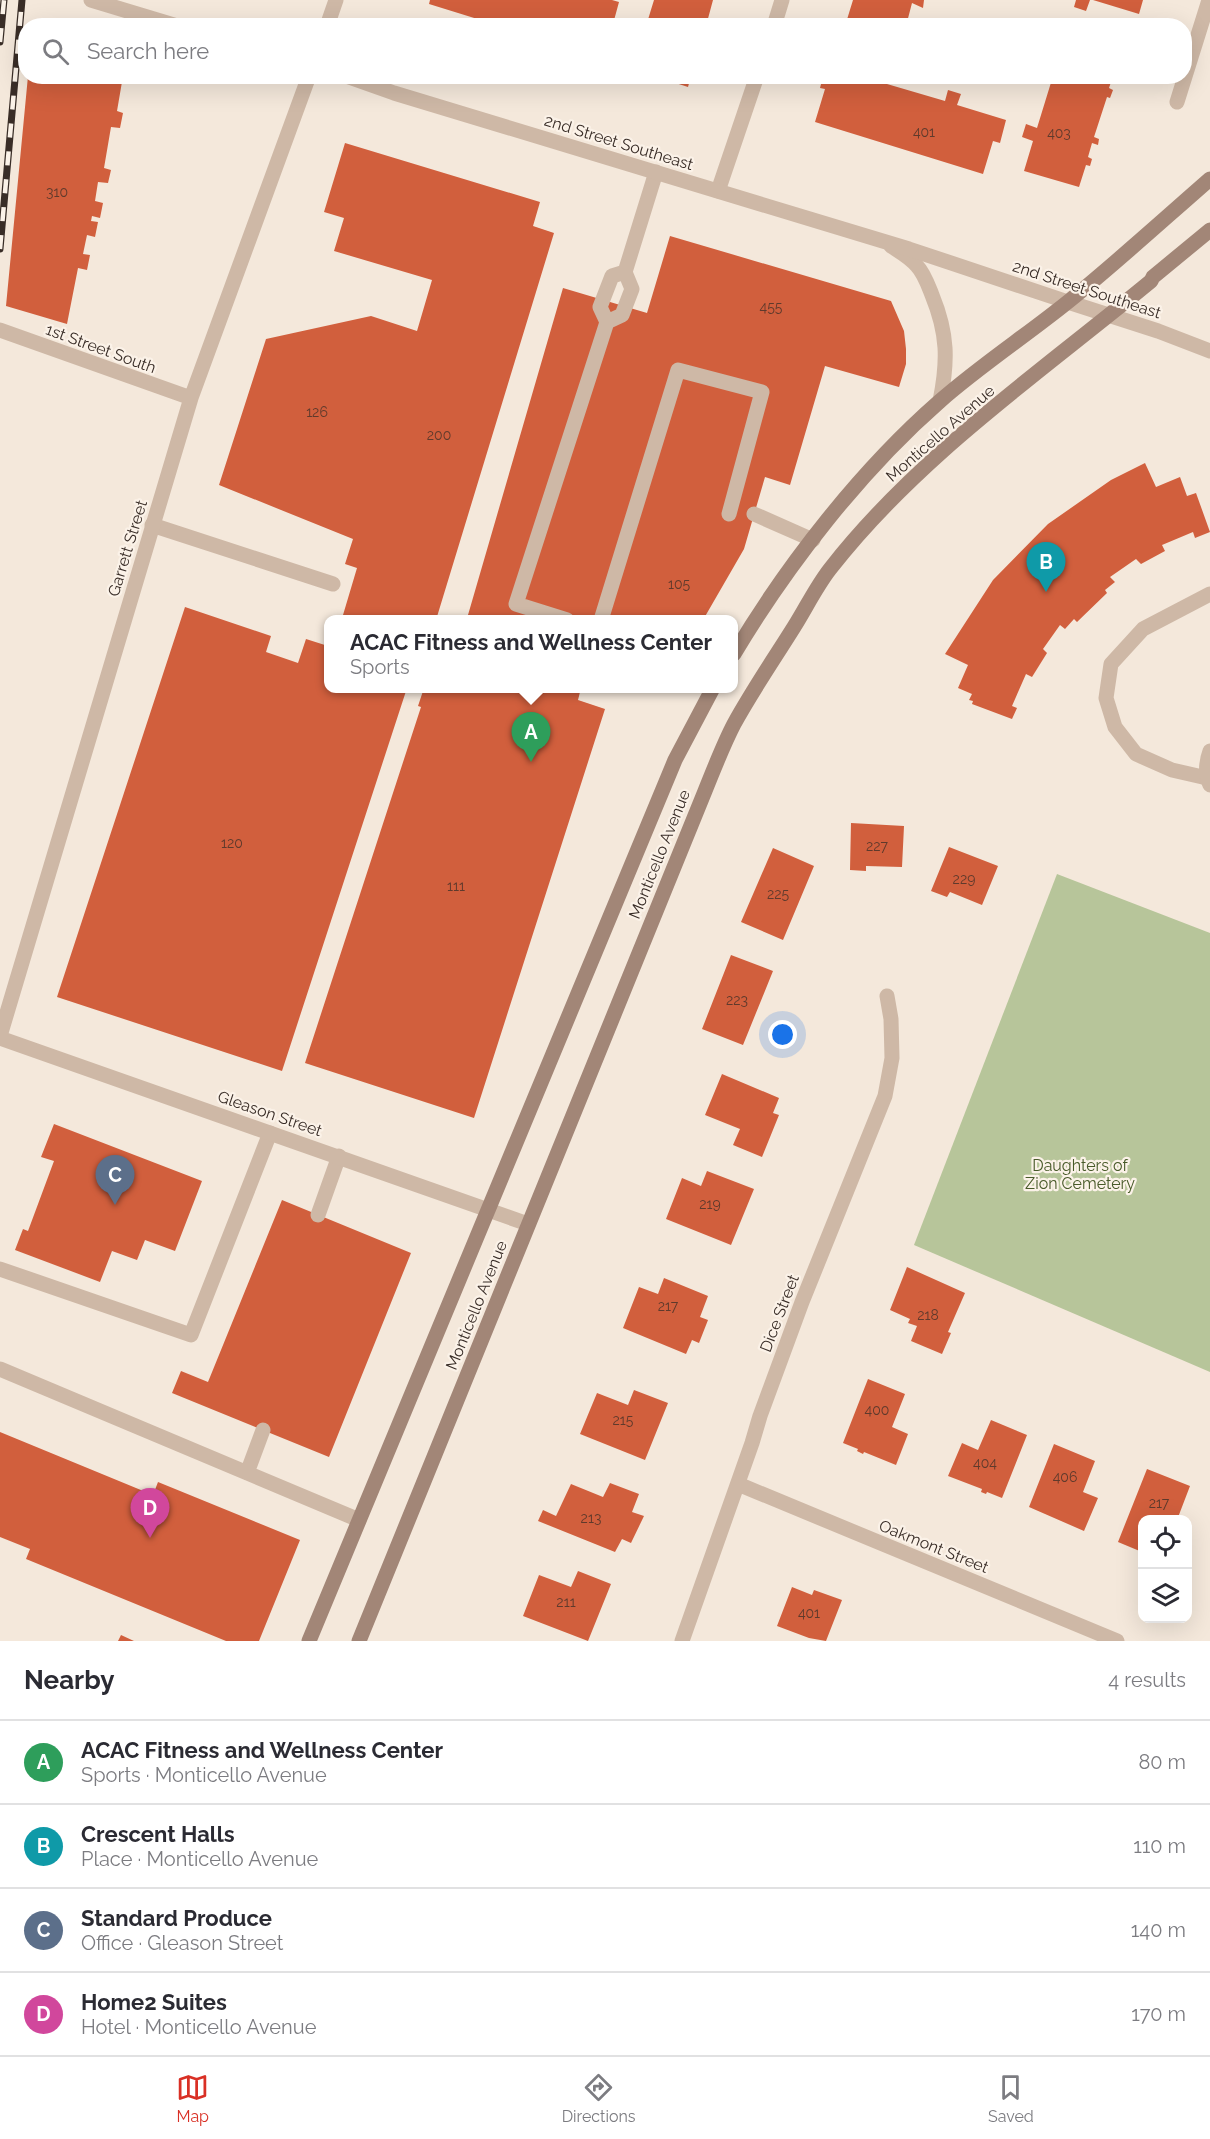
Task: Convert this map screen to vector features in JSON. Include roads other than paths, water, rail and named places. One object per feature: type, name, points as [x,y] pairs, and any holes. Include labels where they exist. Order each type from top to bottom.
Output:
[{"type":"main road","name":"Monticello Avenue","points":[[738,647],[760,610],[813,540],[886,453],[939,401],[1068,302],[1210,179]]},
{"type":"main road","name":"Monticello Avenue","points":[[359,1641],[733,726],[829,570],[889,502],[925,466],[1073,342],[1109,316],[1210,230]]},
{"type":"main road","name":"Monticello Avenue","points":[[309,1641],[675,760],[710,693]]},
{"type":"street","points":[[91,0],[151,18]]},
{"type":"street","points":[[330,18],[336,0]]},
{"type":"street","points":[[776,18],[782,0]]},
{"type":"street","points":[[1192,54],[1209,0]]},
{"type":"street","name":"Garrett Street","points":[[0,1037],[191,398],[306,84]]},
{"type":"street","name":"2nd Street Southeast","points":[[369,84],[883,241],[1158,331],[1210,351]]},
{"type":"street","points":[[718,191],[754,84]]},
{"type":"street","points":[[1177,102],[1183,84]]},
{"type":"street","points":[[607,321],[622,315],[632,289],[625,272],[656,172]]},
{"type":"street","name":"2nd Street Southeast","points":[[883,241],[906,255],[918,266],[936,304],[943,327],[946,350],[945,374],[939,401]]},
{"type":"street","points":[[551,615],[516,604],[607,321],[600,307],[612,276],[625,272]]},
{"type":"street","name":"1st Street South","points":[[0,330],[191,398]]},
{"type":"street","points":[[603,615],[678,370],[762,392],[729,514]]},
{"type":"street","points":[[754,514],[813,540]]},
{"type":"street","points":[[152,525],[333,584]]},
{"type":"street","points":[[1210,594],[1143,629],[1111,664],[1106,698],[1115,727],[1136,754],[1172,770],[1209,781],[1207,759],[1210,751]]},
{"type":"street","name":"Dice Street","points":[[682,1641],[738,1484],[759,1416],[885,1096],[892,1058],[891,1019],[887,996]]},
{"type":"street","name":"Gleason Street","points":[[0,1037],[528,1224]]},
{"type":"street","points":[[0,1269],[191,1335],[270,1133]]},
{"type":"street","points":[[318,1215],[339,1156]]},
{"type":"street","points":[[0,1369],[359,1520]]},
{"type":"street","points":[[247,1473],[263,1430]]},
{"type":"street","name":"Oakmont Street","points":[[738,1484],[1117,1641]]},
{"type":"railway","points":[[0,42],[4,0]]},
{"type":"railway","points":[[20,18],[22,0]]},
{"type":"railway","points":[[0,249],[18,45]]},
{"type":"place","name":"Crescent Halls","points":[[1046,592]]},
{"type":"place","name":"ACAC Fitness and Wellness Center","points":[[531,762]]},
{"type":"place","name":"Standard Produce","points":[[115,1205]]},
{"type":"place","name":"Home2 Suites","points":[[150,1538]]},
{"type":"park label","name":"Daughters of Zion Cemetery","points":[[1080,1174]]}]
